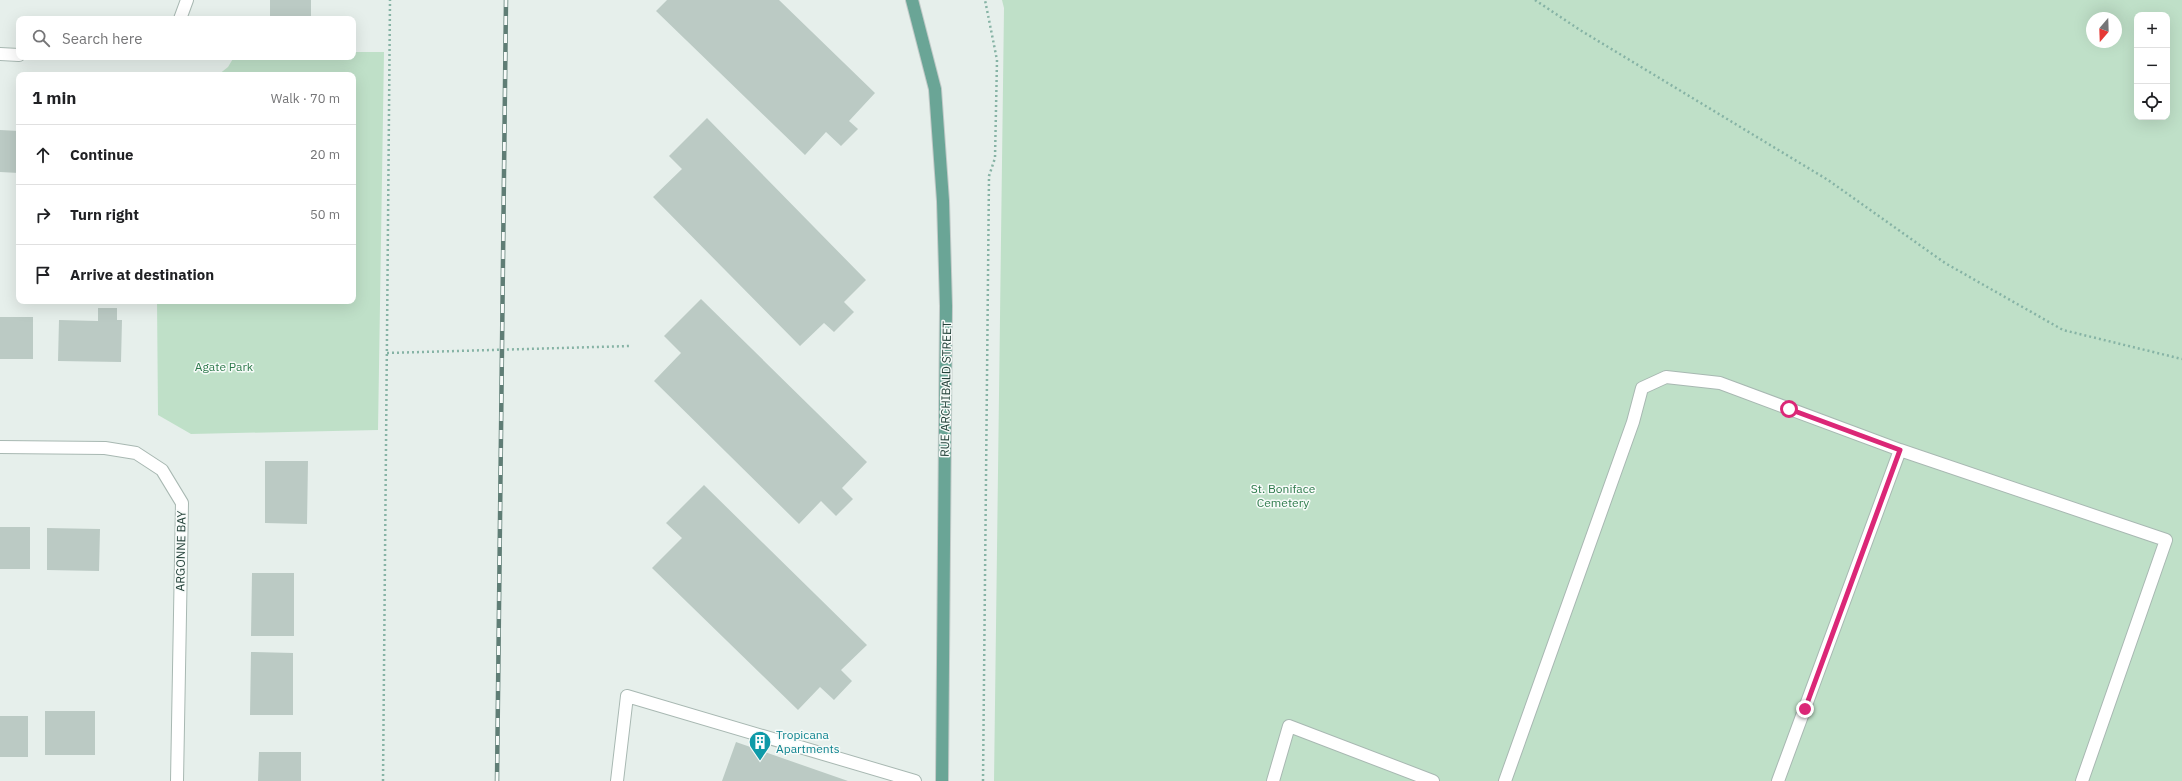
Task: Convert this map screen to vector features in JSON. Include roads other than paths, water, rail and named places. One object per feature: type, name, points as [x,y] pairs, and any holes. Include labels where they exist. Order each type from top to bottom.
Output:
[{"type":"main road","name":"RUE ARCHIBALD STREET","points":[[912,0],[935,89],[944,201],[946,306],[942,781]]},
{"type":"street","points":[[181,16],[187,0]]},
{"type":"street","points":[[0,54],[16,55]]},
{"type":"street","points":[[1505,781],[1633,422],[1642,388],[1666,377],[1720,383],[1900,450],[2166,540],[2082,781]]},
{"type":"street","name":"ARGONNE BAY","points":[[0,447],[105,448],[136,453],[162,470],[182,503],[177,781]]},
{"type":"street","points":[[1778,781],[1900,450]]},
{"type":"street","points":[[617,781],[627,696],[915,781]]},
{"type":"street","points":[[1273,781],[1289,726],[1433,781]]},
{"type":"railway","points":[[497,781],[506,0]]},
{"type":"place","name":"Tropicana Apartments","points":[[760,762]]},
{"type":"park label","name":"Agate Park","points":[[224,367]]},
{"type":"park label","name":"St. Boniface Cemetery","points":[[1283,496]]}]
